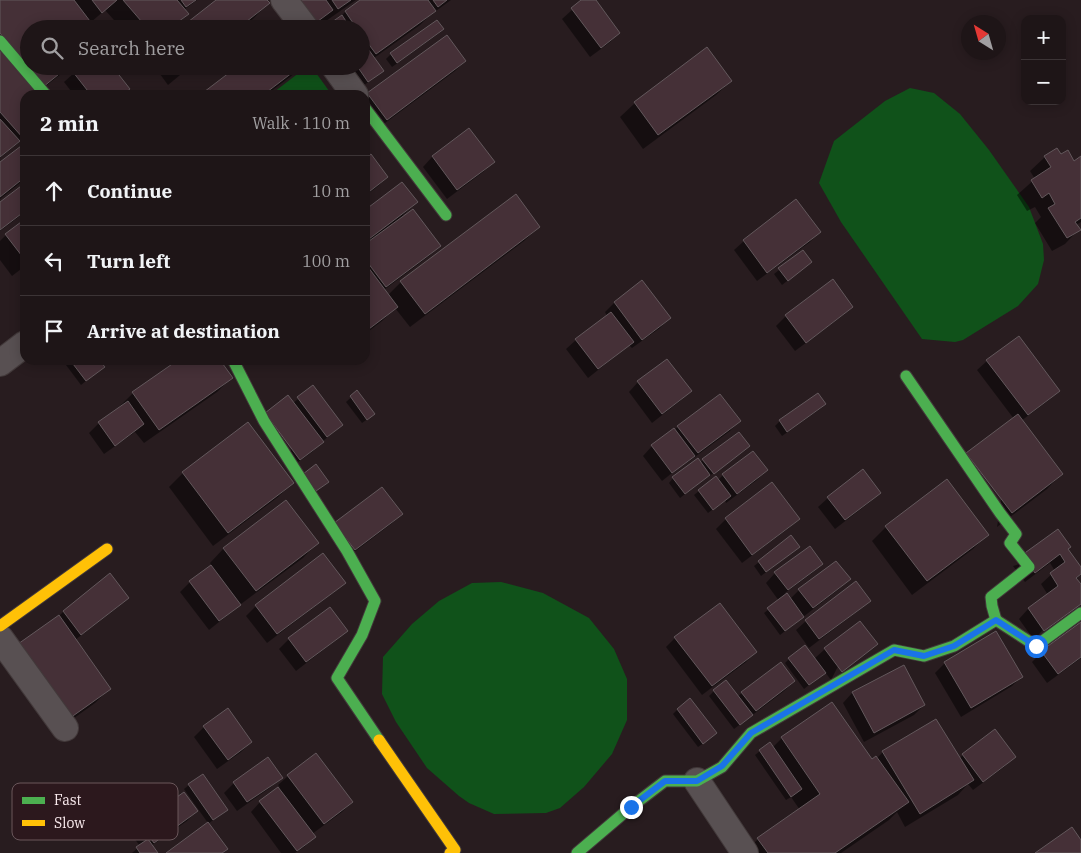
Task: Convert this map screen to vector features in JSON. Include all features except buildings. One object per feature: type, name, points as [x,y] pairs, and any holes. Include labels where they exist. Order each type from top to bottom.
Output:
[{"type":"street","points":[[284,0],[299,20]]},
{"type":"street","points":[[0,41],[20,64]]},
{"type":"street","points":[[29,75],[42,90]]},
{"type":"street","points":[[341,75],[351,90]]},
{"type":"street","points":[[370,115],[446,216]]},
{"type":"street","points":[[0,363],[20,348]]},
{"type":"street","points":[[236,365],[264,421],[347,551],[375,601],[362,635],[337,678],[454,852]]},
{"type":"street","points":[[906,376],[1016,534],[1010,543],[1029,567],[991,597],[996,620],[1036,646],[1081,613]]},
{"type":"street","points":[[0,626],[107,549]]},
{"type":"street","points":[[577,853],[665,781],[697,781],[722,766],[751,733],[894,650],[924,656],[954,646],[996,620]]},
{"type":"street","points":[[0,638],[65,728]]},
{"type":"street","points":[[697,781],[745,853]]},
{"type":"shaded area","points":[[296,75],[318,75],[328,90],[277,90]]},
{"type":"shaded area","points":[[910,88],[934,93],[960,114],[989,150],[1029,207],[1043,244],[1044,260],[1038,284],[1018,306],[963,340],[955,342],[922,339],[841,222],[819,183],[834,141],[885,101]]},
{"type":"shaded area","points":[[501,582],[543,593],[589,618],[614,649],[627,679],[627,720],[612,754],[584,787],[560,808],[546,813],[494,814],[469,803],[459,796],[427,768],[396,722],[382,694],[383,657],[412,624],[439,601],[472,583]]},
{"type":"traffic: fast","points":[[0,41],[20,64]]},
{"type":"traffic: fast","points":[[29,75],[42,90]]},
{"type":"traffic: fast","points":[[370,115],[446,215]]},
{"type":"traffic: fast","points":[[236,365],[264,421],[347,551],[375,601],[362,635],[337,678],[379,740]]},
{"type":"traffic: fast","points":[[906,376],[1016,534],[1010,543],[1029,567],[991,597],[996,620]]},
{"type":"traffic: fast","points":[[577,853],[665,781],[697,781],[722,767],[751,733],[894,650],[924,656],[954,646],[996,620],[1036,646],[1081,613]]},
{"type":"traffic: slow","points":[[0,626],[107,549]]},
{"type":"traffic: slow","points":[[379,740],[455,850],[450,853]]},
{"type":"route","points":[[631,807],[665,781],[697,781],[722,766],[751,733],[894,650],[924,656],[954,646],[996,620],[1036,646]]}]
